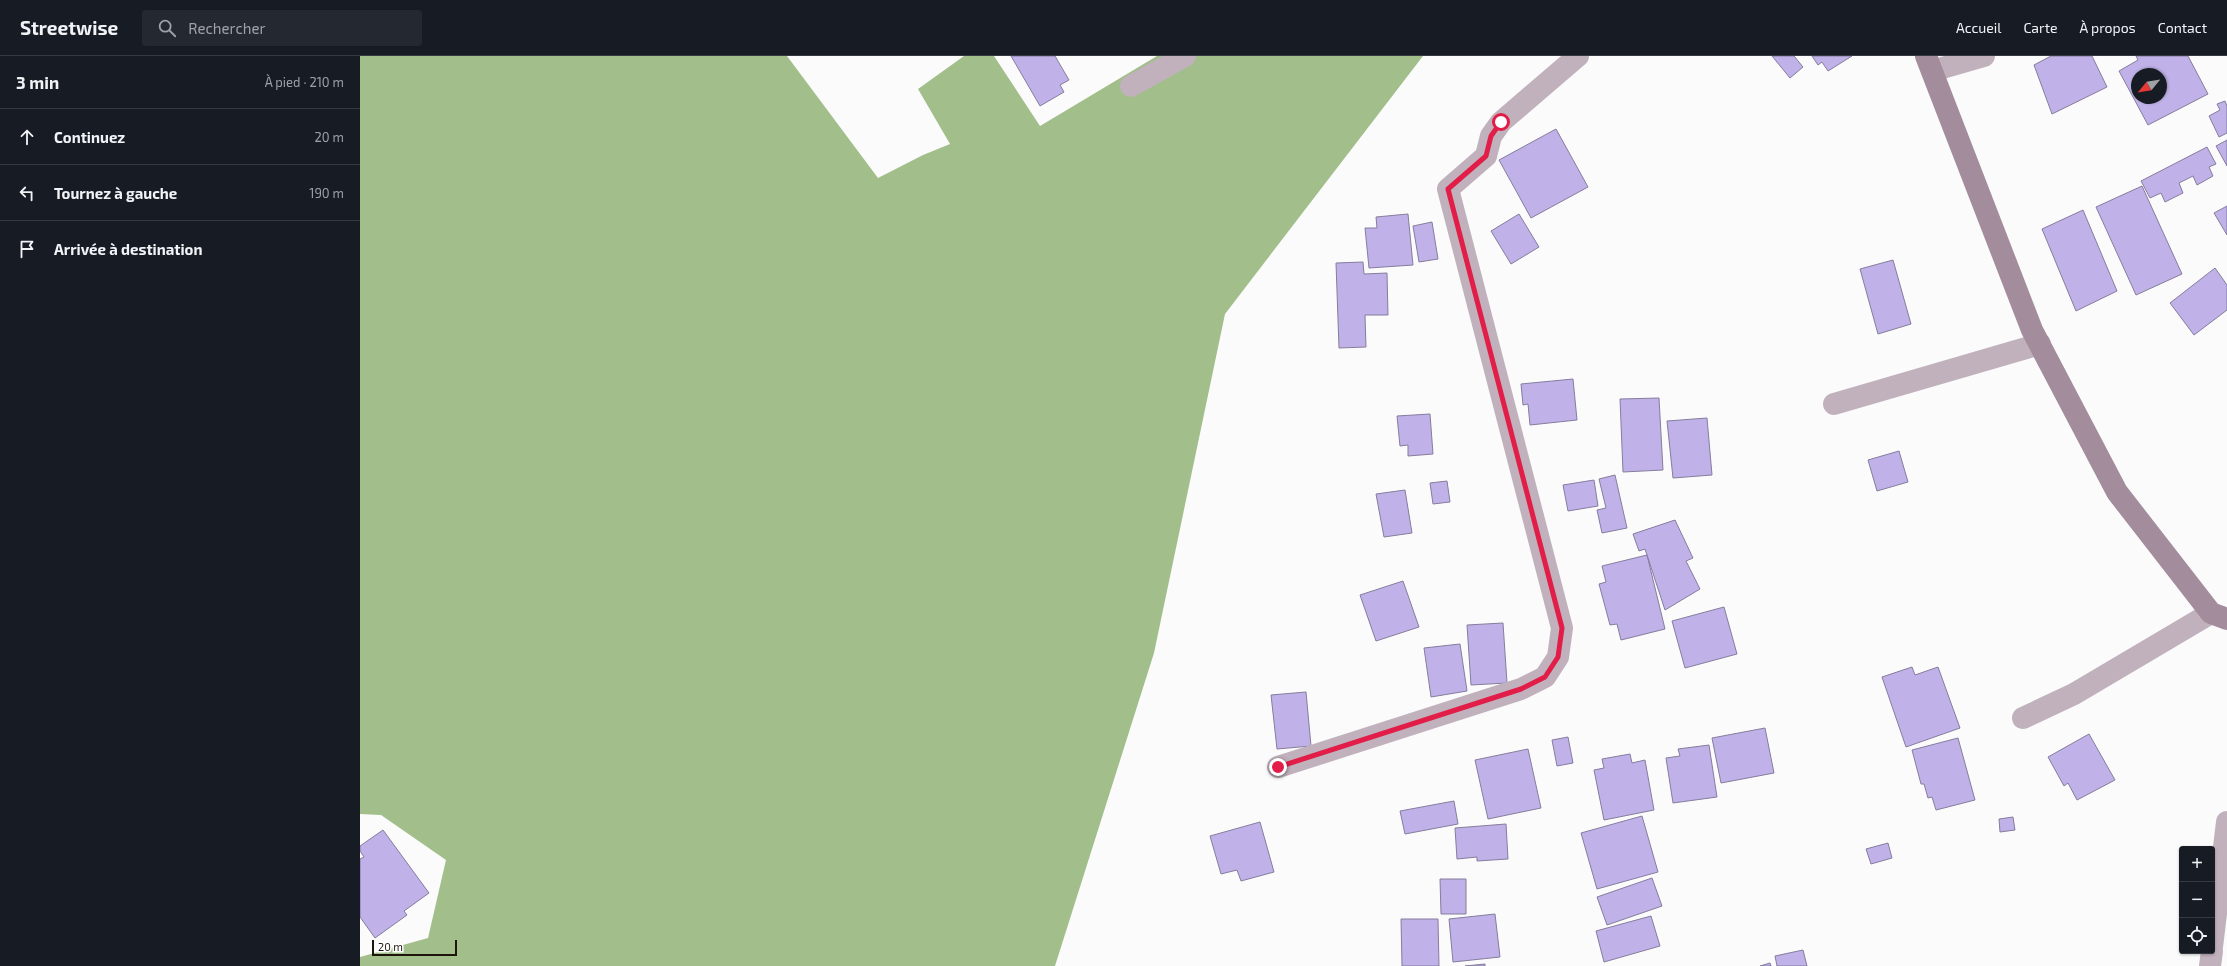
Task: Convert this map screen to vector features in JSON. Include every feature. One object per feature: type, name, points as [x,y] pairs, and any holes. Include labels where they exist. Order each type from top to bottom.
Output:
[{"type":"street","points":[[1131,86],[1185,56]]},
{"type":"street","points":[[1278,767],[1521,689],[1545,677],[1558,657],[1562,628],[1448,189],[1486,156],[1491,136],[1501,122],[1578,56]]},
{"type":"street","points":[[1984,56],[1929,63],[2032,330],[2117,492],[2219,616],[2074,694],[2023,718]]},
{"type":"street","points":[[1834,404],[2040,344]]},
{"type":"street","points":[[2215,923],[2227,822]]},
{"type":"street","points":[[2210,966],[2212,954]]},
{"type":"green space","points":[[360,56],[787,56],[878,178],[923,155],[950,144],[918,89],[964,56],[994,56],[1040,126],[1157,56],[1423,56],[1225,314],[1154,653],[1055,966],[360,966],[360,957],[428,938],[446,860],[381,815],[360,814]]},
{"type":"building","points":[[1011,56],[1055,56],[1069,80],[1060,85],[1064,92],[1040,106]]},
{"type":"building","points":[[1772,56],[1794,56],[1803,67],[1790,78]]},
{"type":"building","points":[[1812,56],[1852,56],[1828,71],[1822,62],[1818,65]]},
{"type":"building","points":[[2051,56],[2092,56],[2107,87],[2052,114],[2034,65]]},
{"type":"building","points":[[2136,56],[2188,56],[2208,94],[2148,125],[2137,104],[2167,104],[2167,68],[2131,68],[2131,93],[2119,71],[2138,60]]},
{"type":"building","points":[[2225,101],[2227,106],[2227,133],[2219,137],[2209,116],[2220,110],[2217,104]]},
{"type":"building","points":[[1556,129],[1588,187],[1531,218],[1499,160]]},
{"type":"building","points":[[2227,140],[2227,166],[2216,146]]},
{"type":"building","points":[[2207,147],[2216,164],[2209,167],[2213,176],[2197,185],[2193,176],[2179,183],[2183,193],[2165,202],[2161,193],[2150,198],[2141,181]]},
{"type":"building","points":[[2142,186],[2182,274],[2136,295],[2096,207]]},
{"type":"building","points":[[2227,206],[2227,235],[2214,213]]},
{"type":"building","points":[[2083,210],[2117,291],[2076,311],[2042,229]]},
{"type":"building","points":[[1408,214],[1413,265],[1369,268],[1365,228],[1377,228],[1376,217]]},
{"type":"building","points":[[1519,214],[1539,247],[1511,264],[1491,231]]},
{"type":"building","points":[[1432,222],[1438,259],[1419,262],[1413,226]]},
{"type":"building","points":[[1893,260],[1911,324],[1878,334],[1860,269]]},
{"type":"building","points":[[1363,262],[1364,274],[1387,273],[1388,315],[1365,315],[1366,347],[1339,348],[1336,263]]},
{"type":"building","points":[[2215,268],[2227,285],[2227,310],[2194,335],[2170,303]]},
{"type":"building","points":[[1573,379],[1577,420],[1530,425],[1528,404],[1523,405],[1521,384]]},
{"type":"building","points":[[1659,398],[1663,470],[1623,472],[1620,399]]},
{"type":"building","points":[[1430,414],[1433,454],[1408,456],[1408,445],[1400,446],[1397,416]]},
{"type":"building","points":[[1707,418],[1712,475],[1673,478],[1667,421]]},
{"type":"building","points":[[1899,451],[1908,482],[1877,491],[1868,460]]},
{"type":"building","points":[[1615,475],[1627,528],[1602,533],[1597,510],[1606,508],[1599,479]]},
{"type":"building","points":[[1594,480],[1598,506],[1568,511],[1563,485]]},
{"type":"building","points":[[1447,481],[1450,502],[1433,504],[1430,483]]},
{"type":"building","points":[[1405,490],[1412,533],[1384,537],[1376,494]]},
{"type":"building","points":[[1675,520],[1693,558],[1686,561],[1700,589],[1665,610],[1645,549],[1639,551],[1633,534]]},
{"type":"building","points":[[1647,555],[1665,629],[1621,640],[1617,624],[1610,625],[1599,584],[1606,582],[1602,566]]},
{"type":"building","points":[[1403,581],[1419,627],[1376,641],[1360,595]]},
{"type":"building","points":[[1724,607],[1737,654],[1685,668],[1672,621]]},
{"type":"building","points":[[1503,623],[1507,683],[1471,685],[1467,625]]},
{"type":"building","points":[[1460,644],[1467,691],[1431,697],[1424,648]]},
{"type":"building","points":[[1912,667],[1915,675],[1938,667],[1960,728],[1906,747],[1882,677]]},
{"type":"building","points":[[1306,692],[1311,746],[1277,749],[1271,695]]},
{"type":"building","points":[[1765,728],[1774,773],[1721,783],[1712,738]]},
{"type":"building","points":[[2089,734],[2115,780],[2077,800],[2068,783],[2064,786],[2048,757]]},
{"type":"building","points":[[1568,737],[1573,763],[1557,766],[1552,740]]},
{"type":"building","points":[[1958,738],[1975,800],[1936,810],[1932,797],[1928,798],[1924,784],[1921,784],[1912,750]]},
{"type":"building","points":[[1709,745],[1717,797],[1673,803],[1666,758],[1680,756],[1678,749]]},
{"type":"building","points":[[1528,749],[1541,808],[1488,819],[1475,760]]},
{"type":"building","points":[[1630,754],[1632,763],[1645,760],[1654,810],[1604,820],[1594,770],[1604,768],[1602,759]]},
{"type":"building","points":[[1454,801],[1458,824],[1405,834],[1400,811]]},
{"type":"building","points":[[1642,816],[1658,872],[1597,889],[1581,833]]},
{"type":"building","points":[[2013,817],[2015,830],[2000,832],[1999,819]]},
{"type":"building","points":[[1260,822],[1274,872],[1241,881],[1237,870],[1221,874],[1210,836]]},
{"type":"building","points":[[1506,824],[1508,859],[1477,861],[1477,857],[1457,859],[1455,828]]},
{"type":"building","points":[[383,830],[429,893],[404,911],[407,915],[375,938],[360,917],[360,859],[364,857],[360,851],[360,846]]},
{"type":"building","points":[[1888,843],[1892,858],[1871,864],[1866,849]]},
{"type":"building","points":[[1652,878],[1662,906],[1607,925],[1597,897]]},
{"type":"building","points":[[1440,879],[1466,879],[1466,914],[1441,914]]},
{"type":"building","points":[[1495,914],[1500,957],[1453,962],[1449,919]]},
{"type":"building","points":[[1651,916],[1660,946],[1604,962],[1596,931]]},
{"type":"building","points":[[1401,919],[1438,919],[1439,966],[1402,966]]},
{"type":"building","points":[[1803,950],[1807,966],[1777,966],[1775,956]]},
{"type":"building","points":[[1770,963],[1771,966],[1760,966]]},
{"type":"building","points":[[1485,964],[1485,966],[1465,966]]},
{"type":"route","points":[[1278,767],[1521,689],[1545,677],[1558,657],[1562,628],[1448,189],[1486,156],[1491,136],[1501,122]]}]
